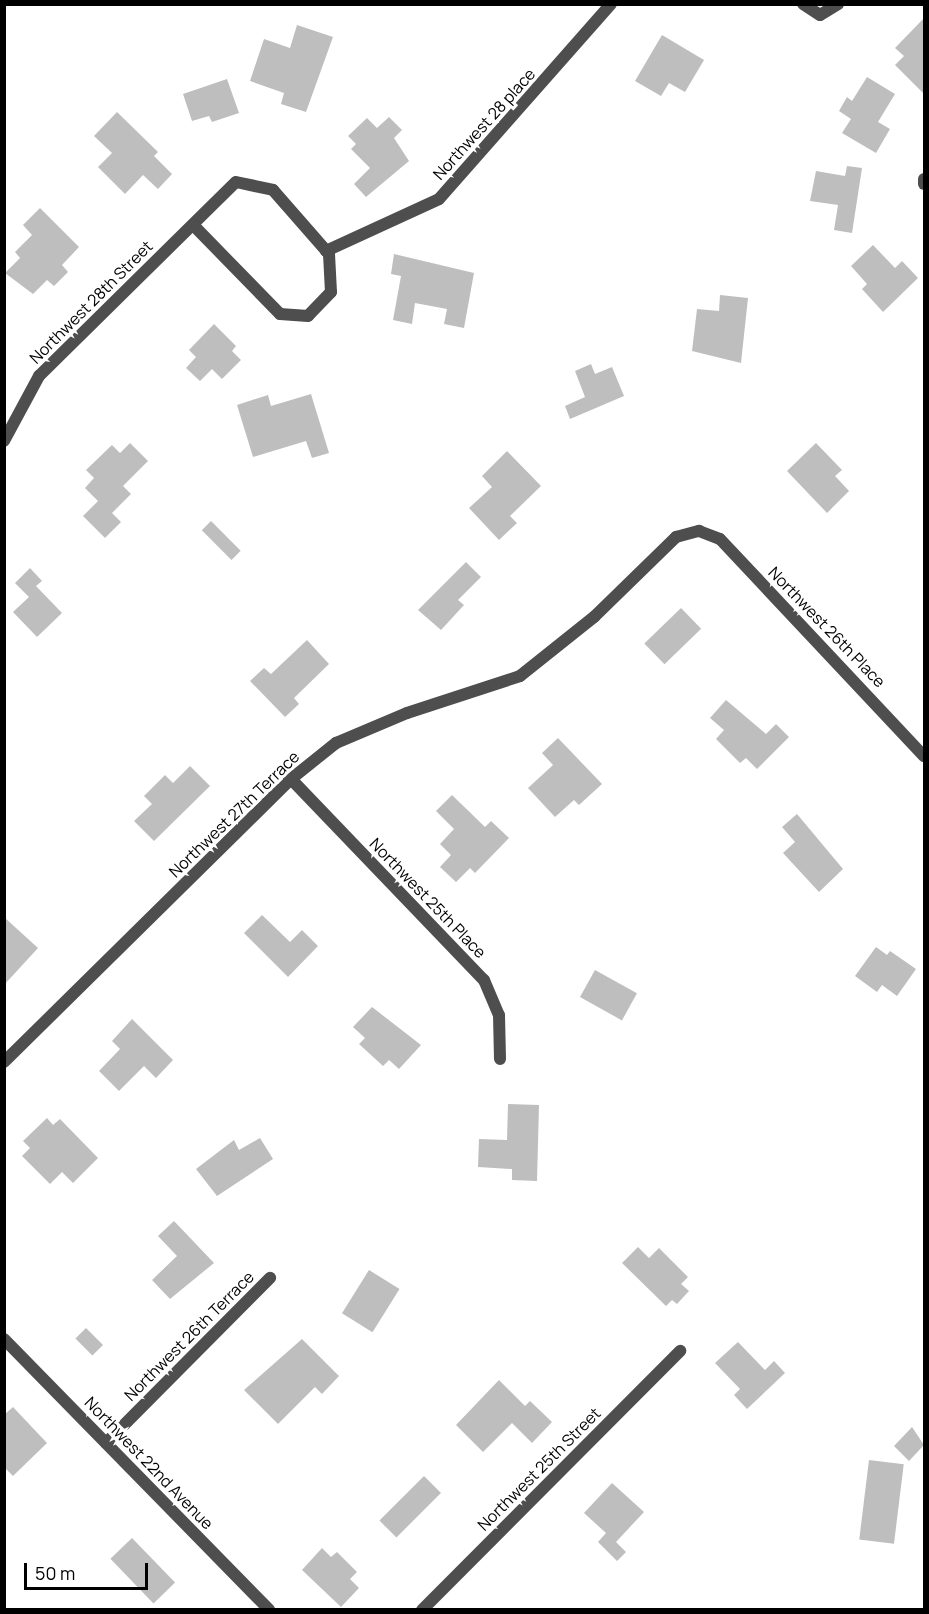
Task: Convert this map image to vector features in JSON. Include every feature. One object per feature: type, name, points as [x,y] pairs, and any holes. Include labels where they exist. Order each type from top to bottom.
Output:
[{"type":"street","name":"Northwest 28 place","points":[[327,250],[439,199],[611,4]]},
{"type":"street","points":[[803,4],[820,15],[838,4]]},
{"type":"street","name":"Northwest 28th Street","points":[[4,441],[39,376],[236,182],[273,190],[327,250]]},
{"type":"street","points":[[193,225],[280,314],[308,316],[331,292],[327,250]]},
{"type":"street","name":"Northwest 26th Place","points":[[699,531],[720,539],[924,756]]},
{"type":"street","name":"Northwest 27th Terrace","points":[[4,1062],[291,779],[336,743],[407,713],[520,676],[594,617],[666,545],[699,531]]},
{"type":"street","name":"Northwest 25th Place","points":[[291,779],[484,980],[499,1016],[500,1059]]},
{"type":"street","name":"Northwest 26th Terrace","points":[[106,1443],[270,1278]]},
{"type":"street","name":"Northwest 22nd Avenue","points":[[4,1339],[269,1610]]},
{"type":"street","name":"Northwest 25th Street","points":[[422,1610],[680,1351]]},
{"type":"building","points":[[924,18],[924,94],[895,65],[904,56],[895,48]]},
{"type":"building","points":[[297,25],[333,37],[306,112],[281,104],[284,93],[250,81],[264,39],[290,48]]},
{"type":"building","points":[[662,35],[704,60],[685,92],[669,83],[661,96],[635,81]]},
{"type":"building","points":[[867,77],[895,94],[878,122],[890,129],[876,153],[842,133],[851,119],[839,111],[847,97],[852,101]]},
{"type":"building","points":[[227,79],[239,113],[212,122],[209,116],[192,121],[183,94]]},
{"type":"building","points":[[117,112],[158,152],[154,156],[172,174],[158,189],[143,175],[125,194],[98,167],[112,153],[94,136]]},
{"type":"building","points":[[389,117],[402,130],[394,138],[409,161],[366,197],[354,184],[370,168],[351,149],[356,144],[348,136],[367,118],[377,128]]},
{"type":"building","points":[[847,166],[862,168],[852,233],[834,230],[838,205],[810,201],[816,171],[845,176]]},
{"type":"building","points":[[40,208],[79,247],[62,265],[68,272],[54,286],[47,280],[33,294],[5,273],[20,258],[15,252],[32,235],[23,225]]},
{"type":"building","points":[[873,245],[895,268],[902,261],[918,278],[883,312],[862,289],[867,284],[851,266]]},
{"type":"building","points":[[394,254],[474,273],[464,328],[444,324],[447,309],[415,303],[412,324],[393,320],[401,276],[391,274]]},
{"type":"building","points":[[720,295],[748,298],[741,363],[692,351],[697,309],[719,311]]},
{"type":"building","points":[[214,324],[236,346],[232,351],[241,360],[222,379],[212,369],[200,381],[186,368],[196,357],[189,350]]},
{"type":"building","points":[[591,364],[595,374],[612,367],[624,396],[570,419],[565,406],[585,397],[575,371]]},
{"type":"building","points":[[311,394],[329,453],[312,458],[306,441],[253,457],[237,405],[268,395],[271,406]]},
{"type":"building","points":[[130,443],[148,461],[123,486],[131,494],[112,513],[121,522],[105,538],[83,516],[98,501],[85,488],[94,478],[86,470],[112,445],[120,453]]},
{"type":"building","points":[[816,443],[842,470],[835,476],[849,491],[827,513],[787,471]]},
{"type":"building","points":[[507,451],[541,486],[510,516],[517,523],[499,540],[469,508],[492,487],[482,476]]},
{"type":"building","points":[[211,521],[241,551],[232,560],[202,530]]},
{"type":"building","points":[[466,562],[481,577],[458,600],[464,605],[441,630],[418,610]]},
{"type":"building","points":[[30,568],[42,581],[36,586],[62,613],[37,637],[13,612],[29,597],[15,583]]},
{"type":"building","points":[[681,608],[701,629],[664,664],[644,643]]},
{"type":"building","points":[[307,640],[329,664],[294,698],[299,704],[285,717],[250,681],[264,668],[271,674]]},
{"type":"building","points":[[726,700],[766,734],[776,724],[789,737],[757,769],[746,758],[740,763],[716,739],[724,730],[710,718]]},
{"type":"building","points":[[558,738],[602,784],[579,805],[574,800],[555,817],[528,788],[553,765],[542,753]]},
{"type":"building","points":[[190,766],[210,786],[154,841],[134,821],[152,804],[144,796],[165,775],[173,783]]},
{"type":"building","points":[[452,795],[485,827],[491,821],[509,838],[475,873],[470,868],[456,882],[440,867],[451,855],[440,844],[454,829],[436,811]]},
{"type":"building","points":[[797,814],[843,869],[819,892],[783,853],[795,842],[782,827]]},
{"type":"building","points":[[262,915],[290,942],[302,930],[318,946],[288,977],[244,933]]},
{"type":"building","points":[[4,917],[38,948],[4,985]]},
{"type":"building","points":[[876,947],[887,955],[890,951],[916,969],[897,996],[882,985],[877,992],[855,976]]},
{"type":"building","points":[[595,970],[637,993],[622,1020],[580,997]]},
{"type":"building","points":[[372,1007],[421,1045],[399,1069],[389,1060],[383,1066],[359,1044],[365,1038],[353,1027]]},
{"type":"building","points":[[132,1019],[173,1060],[156,1078],[144,1066],[119,1091],[99,1071],[120,1049],[112,1041]]},
{"type":"building","points":[[508,1104],[539,1105],[537,1181],[512,1180],[512,1169],[478,1167],[479,1139],[507,1140]]},
{"type":"building","points":[[47,1118],[53,1125],[60,1119],[98,1158],[73,1183],[62,1172],[50,1184],[22,1156],[30,1148],[23,1141]]},
{"type":"building","points":[[260,1138],[273,1159],[217,1196],[196,1169],[234,1140],[239,1150]]},
{"type":"building","points":[[174,1221],[214,1263],[170,1299],[152,1280],[177,1256],[158,1236]]},
{"type":"building","points":[[638,1247],[649,1258],[659,1248],[688,1277],[681,1284],[689,1291],[677,1304],[672,1300],[666,1306],[622,1263]]},
{"type":"building","points":[[369,1270],[400,1289],[373,1332],[342,1313]]},
{"type":"building","points":[[86,1328],[103,1345],[92,1356],[75,1339]]},
{"type":"building","points":[[302,1339],[339,1376],[322,1394],[315,1387],[278,1424],[244,1390]]},
{"type":"building","points":[[738,1342],[765,1370],[774,1361],[785,1373],[747,1409],[734,1395],[740,1389],[715,1363]]},
{"type":"building","points":[[499,1380],[525,1406],[530,1401],[552,1422],[532,1443],[512,1423],[483,1452],[456,1425]]},
{"type":"building","points":[[13,1407],[47,1443],[13,1476],[4,1467],[4,1415]]},
{"type":"building","points":[[912,1427],[924,1445],[909,1461],[894,1446]]},
{"type":"building","points":[[869,1460],[904,1464],[894,1544],[859,1539]]},
{"type":"building","points":[[424,1476],[441,1493],[396,1538],[379,1521]]},
{"type":"building","points":[[612,1483],[644,1512],[616,1542],[626,1552],[617,1561],[598,1542],[606,1533],[584,1513]]},
{"type":"building","points":[[132,1538],[175,1583],[153,1603],[110,1559]]},
{"type":"building","points":[[322,1548],[331,1557],[337,1552],[357,1572],[350,1579],[359,1588],[341,1607],[302,1570]]}]
